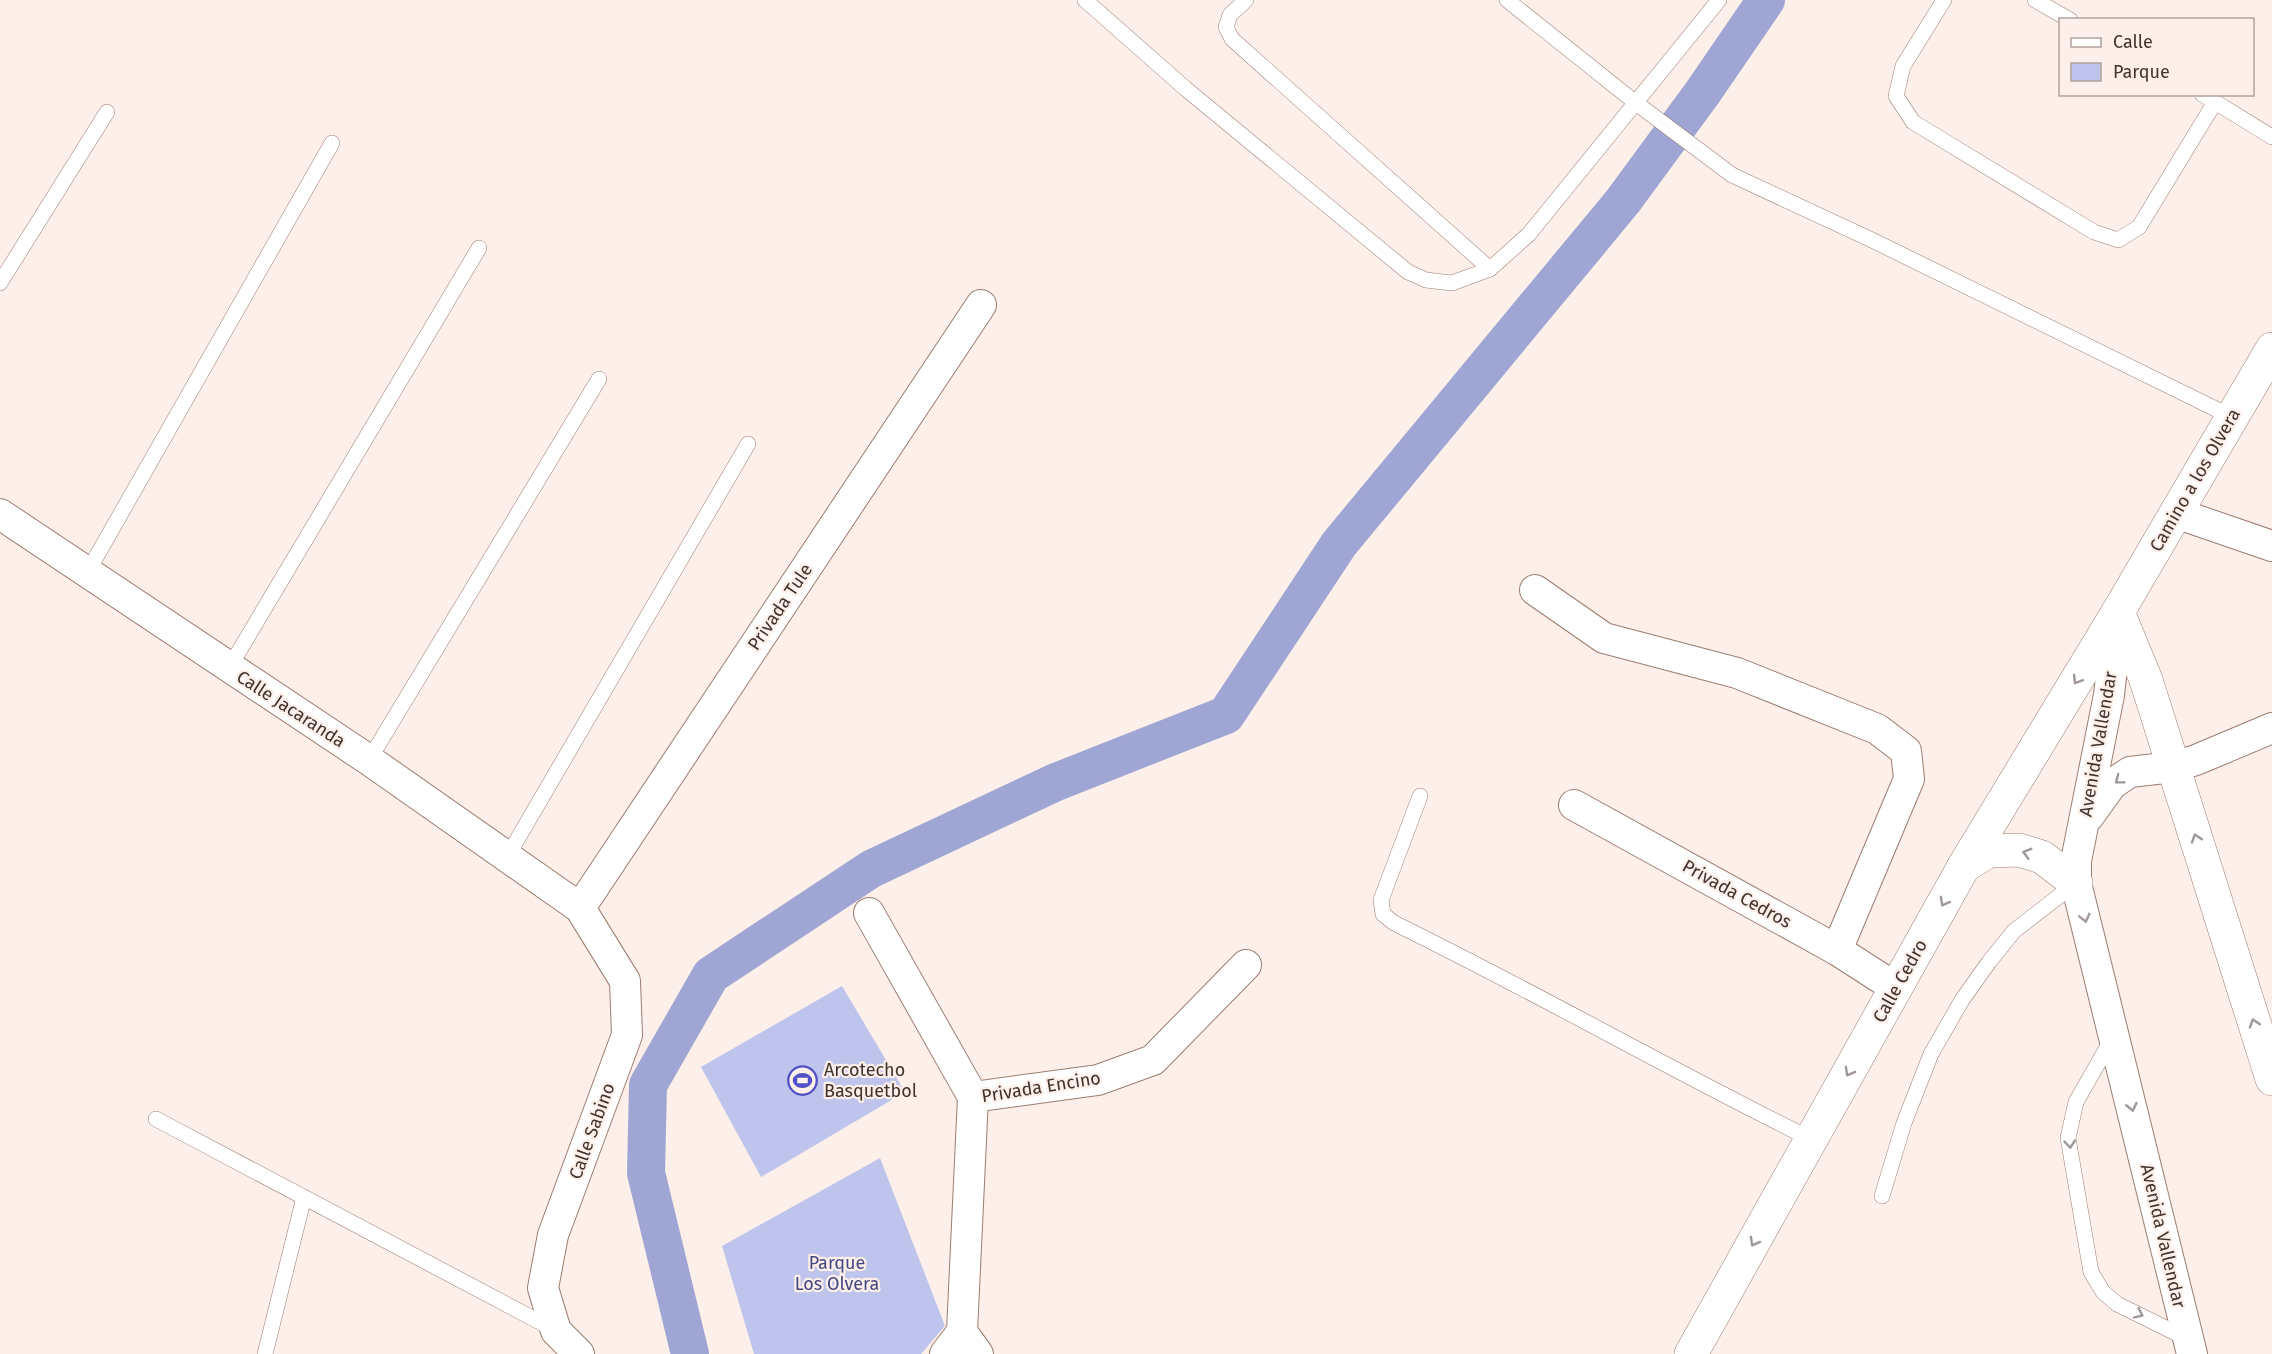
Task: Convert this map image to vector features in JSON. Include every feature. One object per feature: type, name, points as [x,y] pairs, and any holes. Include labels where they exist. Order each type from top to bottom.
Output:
[{"type":"street","name":"Privada Tule","points":[[580,908],[981,305]]},
{"type":"street","name":"Camino a los Olvera","points":[[2118,612],[2232,417],[2268,362]]},
{"type":"street","points":[[2176,513],[2272,546]]},
{"type":"street","name":"Calle Jacaranda","points":[[0,514],[369,760],[580,908]]},
{"type":"street","points":[[1535,590],[1604,638],[1737,673],[1877,729],[1906,752],[1909,779],[1837,950]]},
{"type":"street","name":"Avenida Vallendar","points":[[2118,612],[2146,680],[2272,1079]]},
{"type":"street","name":"Avenida Vallendar","points":[[2118,612],[2109,695],[2076,861],[2076,883],[2190,1346]]},
{"type":"street","name":"Calle Cedro","points":[[1691,1354],[1964,866],[2118,612]]},
{"type":"street","points":[[2083,823],[2112,784],[2130,772],[2173,767],[2222,750],[2272,728]]},
{"type":"street","name":"Privada Cedros","points":[[1574,806],[1837,950],[1896,988]]},
{"type":"street","points":[[1964,866],[1989,851],[2019,850],[2042,857],[2076,883]]},
{"type":"street","name":"Calle Sabino","points":[[579,1354],[556,1331],[543,1288],[553,1235],[627,1035],[626,981],[580,908]]},
{"type":"street","points":[[869,913],[972,1097],[962,1347]]},
{"type":"street","name":"Privada Encino","points":[[972,1097],[1098,1080],[1154,1060],[1246,965]]},
{"type":"lane","points":[[1085,0],[1186,89],[1408,272],[1426,280],[1452,283],[1490,269],[1529,234],[1719,0]]},
{"type":"lane","points":[[1246,0],[1230,15],[1227,27],[1232,39],[1490,269]]},
{"type":"lane","points":[[1507,0],[1636,103],[1732,175],[1884,246],[2232,417]]},
{"type":"lane","points":[[1944,0],[1903,66],[1896,96],[1913,122],[2094,232],[2118,240],[2139,227],[2209,98],[2272,137]]},
{"type":"lane","points":[[2035,0],[2066,18]]},
{"type":"lane","points":[[0,283],[107,112]]},
{"type":"lane","points":[[87,573],[332,144]]},
{"type":"lane","points":[[229,668],[478,248]]},
{"type":"lane","points":[[369,760],[599,379]]},
{"type":"lane","points":[[507,857],[748,444]]},
{"type":"lane","points":[[1420,796],[1381,900],[1383,914],[1394,923],[1475,962],[1811,1139]]},
{"type":"lane","points":[[1882,1196],[1904,1123],[1931,1054],[1962,1000],[2014,932],[2076,883]]},
{"type":"lane","points":[[2115,1034],[2076,1102],[2068,1138],[2091,1272],[2103,1292],[2117,1304],[2190,1346]]},
{"type":"lane","points":[[156,1119],[556,1331]]},
{"type":"lane","points":[[265,1354],[304,1197]]},
{"type":"green space","name":"Arcotecho Basquetbol","points":[[842,986],[905,1092],[761,1177],[701,1067]]},
{"type":"green space","name":"Parque Los Olvera","points":[[880,1158],[945,1326],[921,1354],[754,1354],[722,1246]]},
{"type":"waterway","points":[[690,1354],[646,1173],[648,1085],[711,975],[871,869],[1056,782],[1226,715],[1339,544],[1623,201],[1703,92],[1766,0]]},
{"type":"place","name":"Arcotecho Basquetbol","points":[[803,1080]]}]
